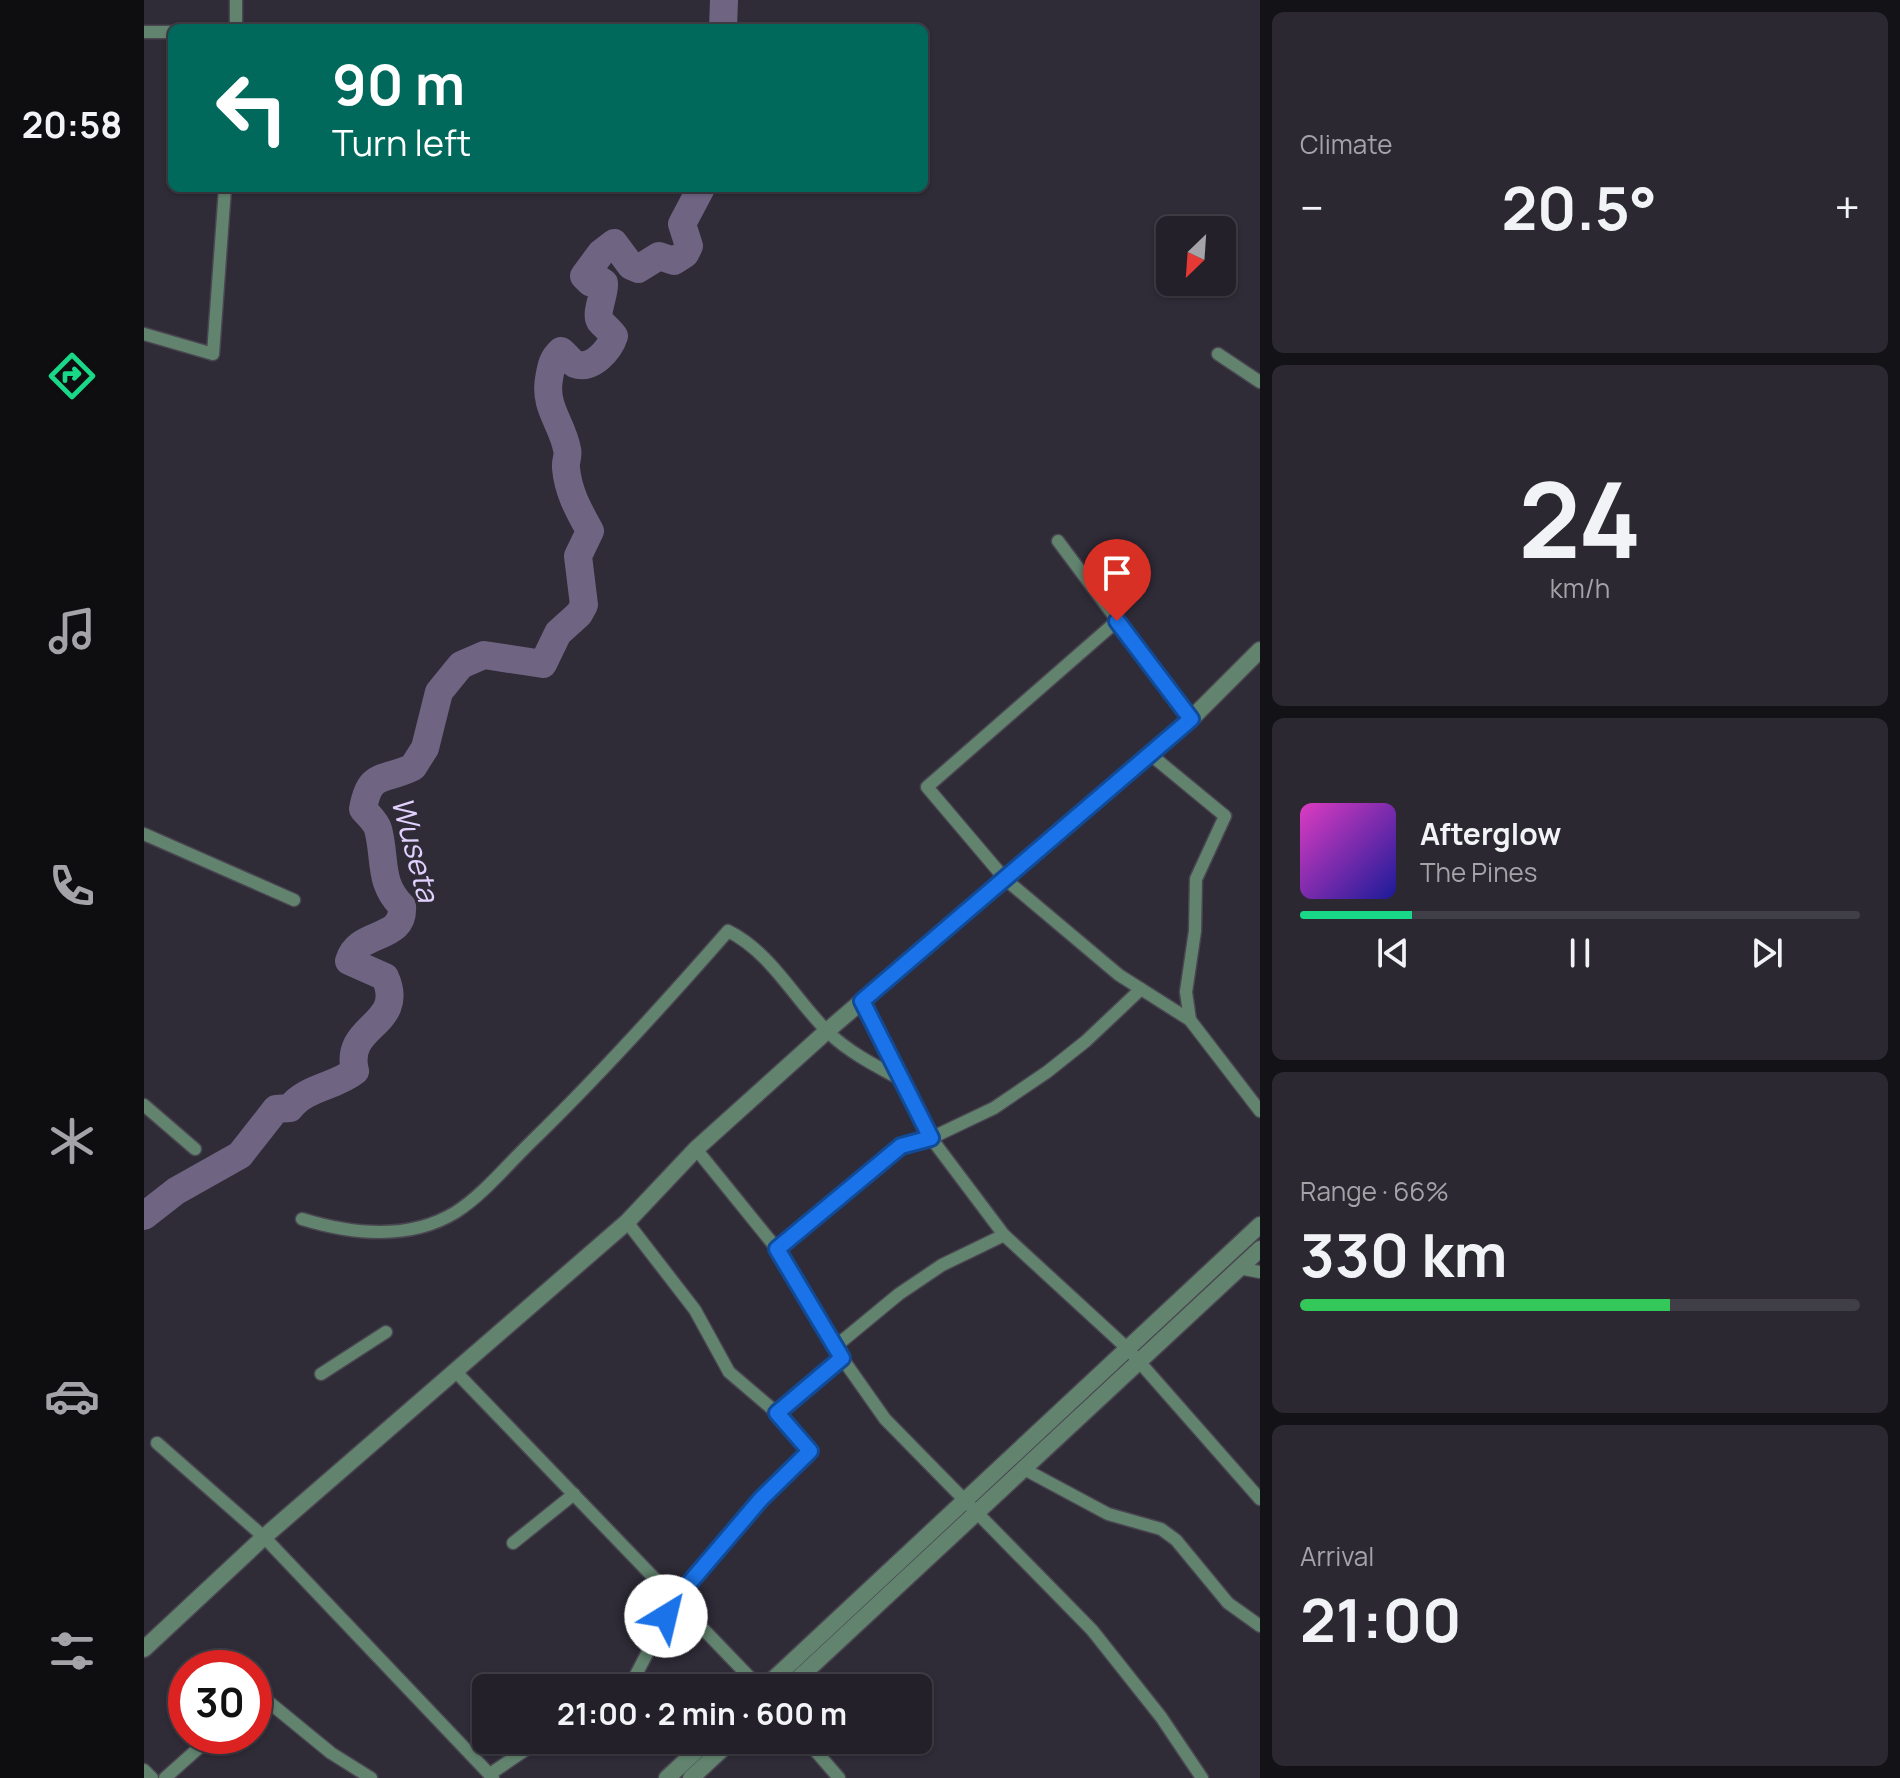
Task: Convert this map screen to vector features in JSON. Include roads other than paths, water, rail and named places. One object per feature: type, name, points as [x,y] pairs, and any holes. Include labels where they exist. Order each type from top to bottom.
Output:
[{"type":"street","points":[[236,0],[236,24]]},
{"type":"street","points":[[144,32],[168,32]]},
{"type":"street","points":[[144,334],[213,354],[225,192]]},
{"type":"street","points":[[1218,354],[1260,382]]},
{"type":"street","points":[[1058,541],[1191,719]]},
{"type":"street","points":[[1117,621],[927,787],[1005,879],[1065,931],[1141,989],[1190,1020],[1260,1111]]},
{"type":"street","points":[[144,1649],[264,1537],[627,1222],[696,1149],[827,1031],[1151,755],[1260,650]]},
{"type":"street","points":[[1151,755],[1225,816],[1196,879],[1195,931],[1186,992],[1190,1020]]},
{"type":"street","points":[[144,834],[294,900]]},
{"type":"street","points":[[302,1219],[340,1231],[378,1233],[420,1226],[455,1212],[588,1087],[728,931],[748,940],[827,1031],[849,1051],[902,1080]]},
{"type":"street","points":[[777,1249],[901,1146],[931,1138],[994,1108],[1047,1072],[1086,1041],[1141,989]]},
{"type":"street","points":[[862,1001],[931,1138],[1004,1235],[1128,1349],[1260,1499]]},
{"type":"street","points":[[144,1105],[195,1149]]},
{"type":"street","points":[[696,1149],[777,1249],[842,1358],[885,1419],[1092,1630],[1161,1717],[1202,1778]]},
{"type":"street","points":[[627,1222],[695,1310],[729,1372],[777,1413],[810,1451],[761,1499],[675,1600],[636,1674]]},
{"type":"street","points":[[802,1674],[1128,1349],[1260,1225]]},
{"type":"street","points":[[836,1346],[899,1294],[942,1265],[1004,1235]]},
{"type":"street","points":[[778,1674],[900,1564],[970,1506],[1024,1469],[1260,1249]]},
{"type":"street","points":[[1239,1268],[1260,1272]]},
{"type":"street","points":[[321,1374],[386,1332]]},
{"type":"street","points":[[777,1413],[842,1358]]},
{"type":"street","points":[[454,1370],[748,1674]]},
{"type":"street","points":[[157,1443],[264,1537],[491,1776],[521,1754]]},
{"type":"street","points":[[1024,1469],[1108,1514],[1161,1529],[1176,1540],[1228,1603],[1260,1626]]},
{"type":"street","points":[[513,1543],[574,1494]]},
{"type":"street","points":[[272,1705],[331,1753],[371,1778]]},
{"type":"street","points":[[165,1778],[192,1754]]},
{"type":"street","points":[[667,1778],[693,1754]]},
{"type":"street","points":[[691,1778],[717,1754]]},
{"type":"street","points":[[818,1754],[839,1778]]},
{"type":"street","points":[[144,1770],[152,1778]]},
{"type":"waterway","name":"Wuseta","points":[[723,24],[724,0]]},
{"type":"waterway","name":"Wuseta","points":[[144,1216],[176,1191],[240,1155],[276,1109],[290,1108],[312,1091],[355,1071],[354,1055],[358,1043],[382,1016],[390,993],[385,977],[349,961],[362,944],[396,925],[402,906],[386,879],[378,829],[363,809],[366,797],[379,779],[413,767],[425,748],[439,692],[461,665],[484,655],[543,664],[558,633],[579,614],[584,605],[578,556],[590,531],[569,485],[565,440],[549,398],[551,367],[561,351],[575,364],[594,362],[612,341],[614,336],[599,318],[604,283],[598,279],[590,282],[584,276],[601,253],[614,243],[631,266],[638,269],[659,256],[674,261],[685,254],[689,246],[682,224],[699,192]]}]
